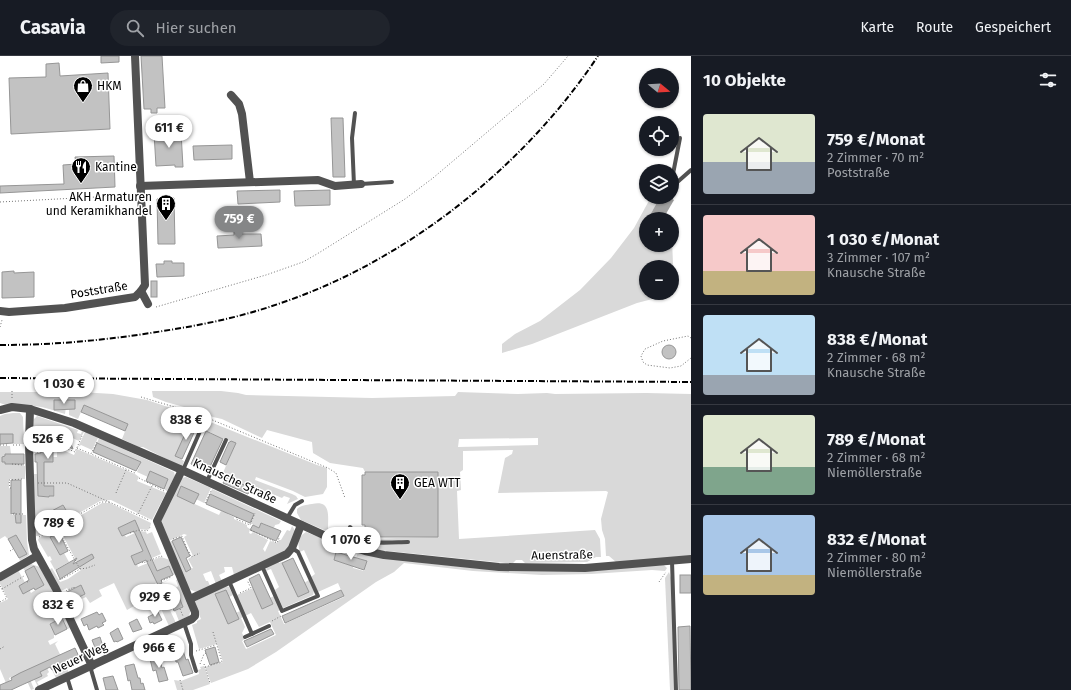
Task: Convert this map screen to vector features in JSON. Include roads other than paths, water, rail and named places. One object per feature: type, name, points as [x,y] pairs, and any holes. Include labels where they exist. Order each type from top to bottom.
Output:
[{"type":"street","name":"Poststraße","points":[[0,311],[9,312],[65,308],[135,297],[145,285],[135,56]]},
{"type":"street","points":[[231,95],[239,104],[242,114],[250,182]]},
{"type":"street","points":[[140,186],[318,180],[335,186],[358,185]]},
{"type":"street","points":[[141,291],[148,304]]},
{"type":"street","name":"Knausche Straße","points":[[0,410],[12,407],[30,409],[65,419],[182,470],[341,543],[375,554],[434,561]]},
{"type":"street","points":[[30,409],[29,481],[32,540],[37,556],[62,592],[91,666]]},
{"type":"street","points":[[182,470],[157,521],[190,599],[287,554],[292,548],[301,525]]},
{"type":"street","points":[[0,577],[37,556]]},
{"type":"street","name":"Auenstraße","points":[[434,561],[499,568],[585,568],[672,563],[691,559]]},
{"type":"street","name":"Neuer Weg","points":[[43,689],[192,619],[195,616],[195,612],[190,599]]},
{"type":"lane","points":[[354,113],[352,138],[358,185],[392,182]]},
{"type":"lane","points":[[675,164],[680,138]]},
{"type":"lane","points":[[679,181],[691,170]]},
{"type":"lane","points":[[182,470],[201,428]]},
{"type":"lane","points":[[210,483],[226,440]]},
{"type":"lane","points":[[287,519],[295,505],[302,501]]},
{"type":"lane","points":[[350,527],[357,535],[365,540],[380,542],[408,542]]},
{"type":"lane","points":[[262,566],[282,611],[318,596],[298,552],[292,548]]},
{"type":"lane","points":[[672,563],[676,690]]},
{"type":"lane","points":[[229,581],[252,634]]},
{"type":"lane","points":[[184,623],[191,644],[191,655],[196,671]]},
{"type":"lane","points":[[245,637],[269,626]]},
{"type":"lane","points":[[91,666],[97,690]]},
{"type":"lane","points":[[67,677],[70,690]]},
{"type":"railway","points":[[0,345],[62,343],[143,334],[192,326],[236,317],[264,309],[325,286],[371,263],[416,236],[458,206],[498,172],[535,136],[568,97],[598,56]]},
{"type":"railway","points":[[0,378],[691,382]]},
{"type":"place","name":"HKM","points":[[83,103]]},
{"type":"place","name":"Kantine","points":[[81,184]]},
{"type":"place","name":"AKH Armaturen und Keramikhandel","points":[[166,221]]},
{"type":"place","name":"GEA WTT","points":[[400,500]]}]
